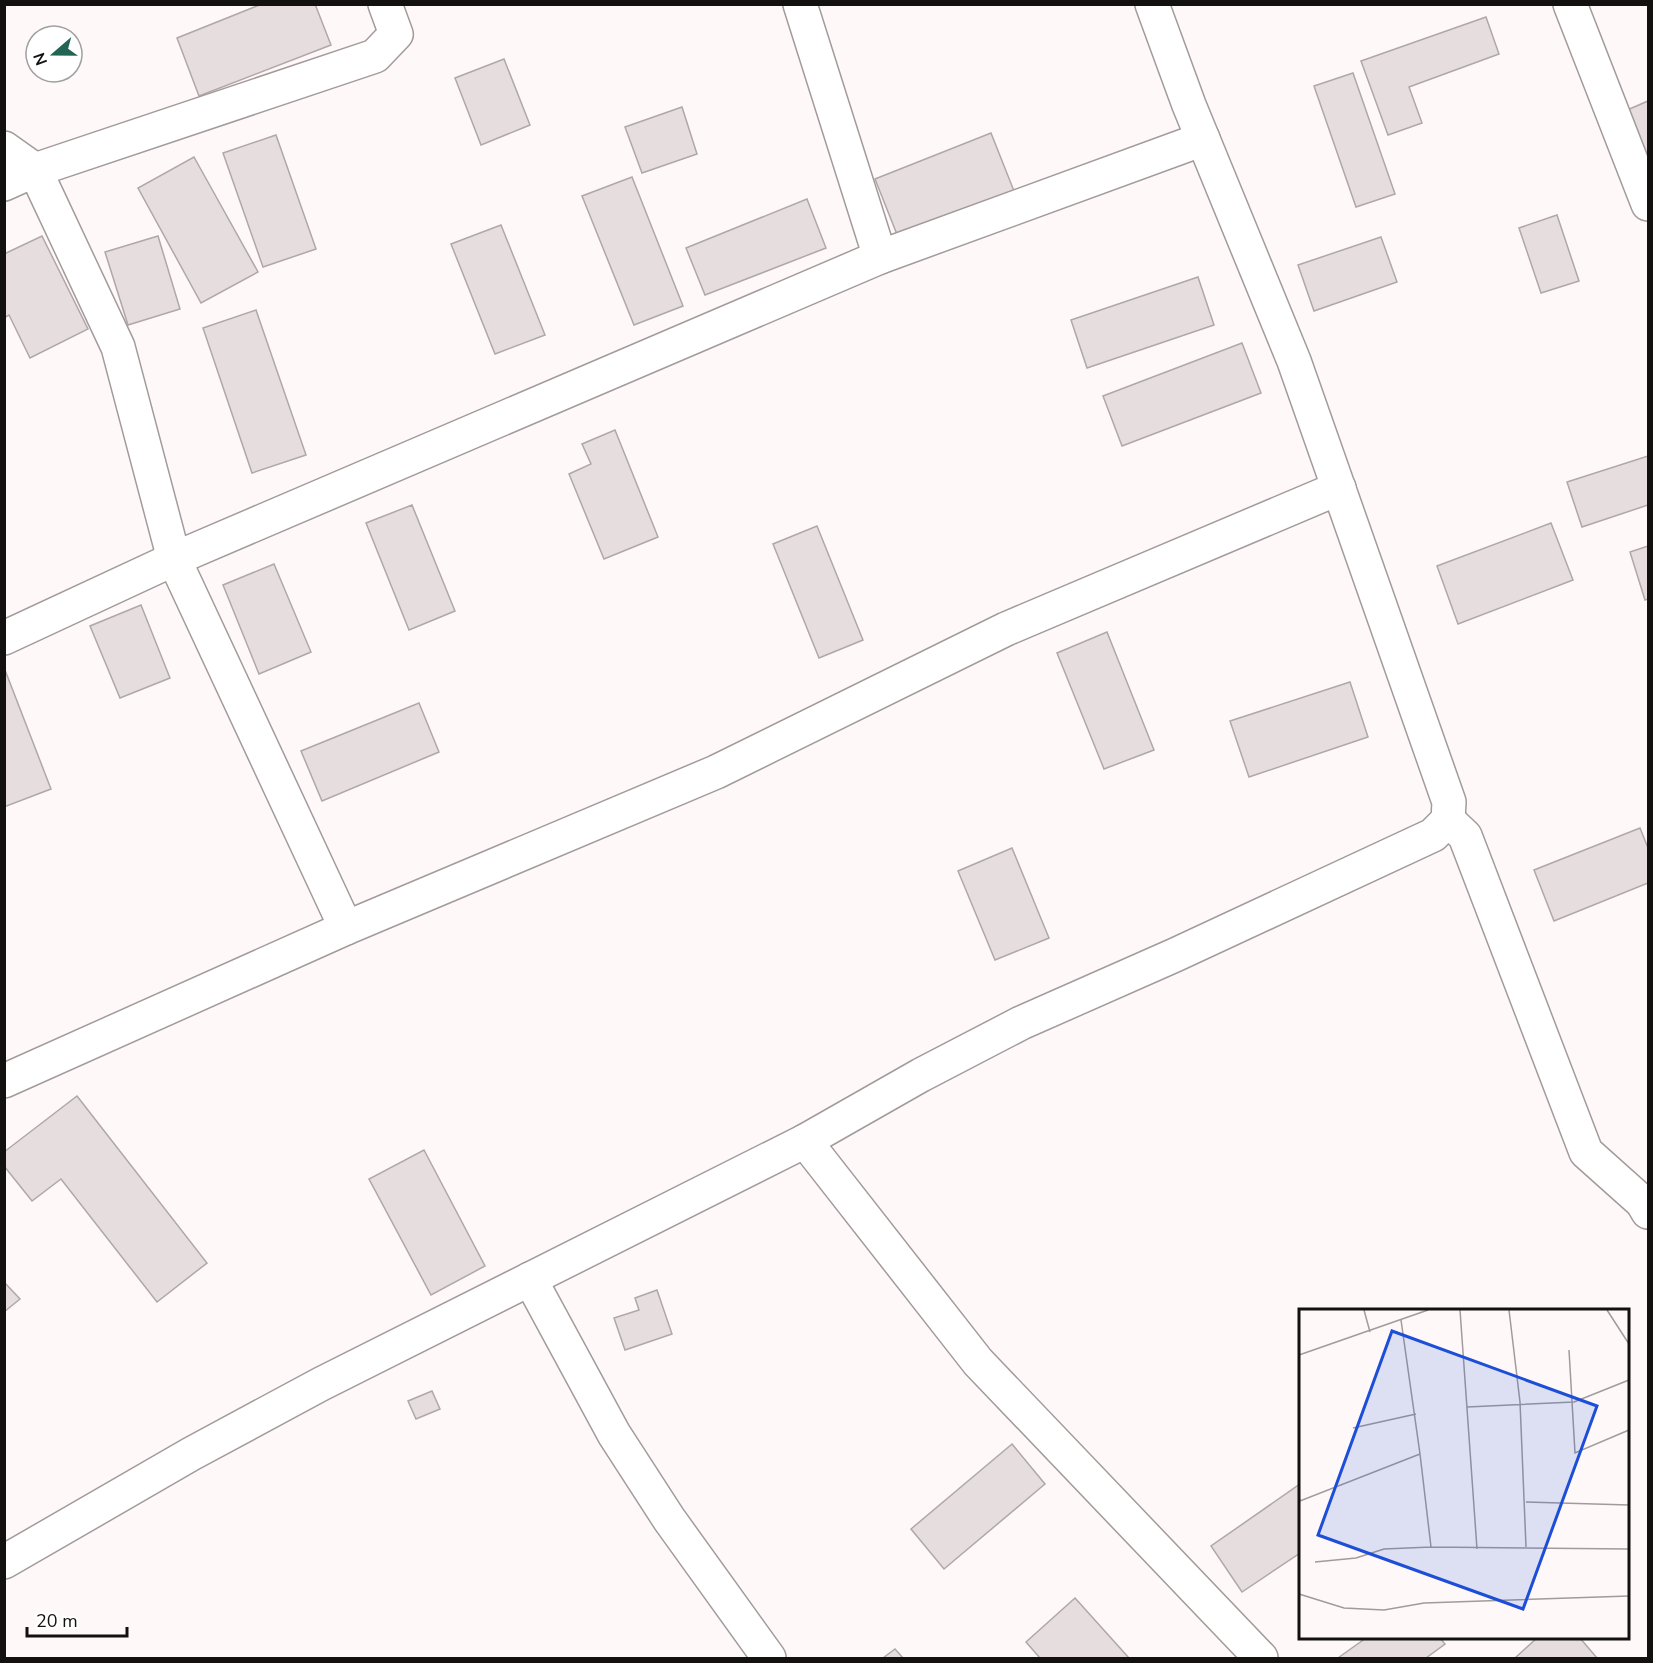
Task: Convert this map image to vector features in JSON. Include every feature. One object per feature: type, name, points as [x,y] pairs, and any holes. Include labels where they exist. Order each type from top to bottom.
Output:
[{"type":"street","points":[[4,184],[35,170],[375,56],[396,34],[385,4]]},
{"type":"street","points":[[800,4],[880,257]]},
{"type":"street","points":[[4,1562],[191,1454],[321,1384],[805,1141],[921,1075],[1021,1023],[1175,956],[1423,840],[1433,835],[1448,820],[1449,802],[1294,361],[1203,140],[1152,4]]},
{"type":"street","points":[[1570,4],[1648,204]]},
{"type":"street","points":[[4,638],[174,559],[880,257],[1203,140]]},
{"type":"street","points":[[4,148],[35,170],[118,347],[174,559],[346,928]]},
{"type":"street","points":[[4,1082],[346,928],[716,772],[1006,629],[1339,488]]},
{"type":"street","points":[[1448,820],[1465,836],[1586,1152],[1642,1202],[1648,1212]]},
{"type":"street","points":[[805,1141],[978,1362],[1261,1659]]},
{"type":"street","points":[[530,1279],[614,1434],[669,1519],[769,1659]]},
{"type":"building","points":[[262,4],[315,4],[331,45],[199,96],[177,38]]},
{"type":"building","points":[[1486,17],[1499,54],[1409,87],[1422,123],[1388,135],[1361,61]]},
{"type":"building","points":[[504,59],[530,125],[481,145],[455,78]]},
{"type":"building","points":[[1353,73],[1395,194],[1356,207],[1314,86]]},
{"type":"building","points":[[1648,101],[1648,166],[1625,111]]},
{"type":"building","points":[[682,107],[697,154],[642,173],[625,127]]},
{"type":"building","points":[[991,133],[1014,191],[898,237],[875,179]]},
{"type":"building","points":[[276,135],[316,249],[263,267],[223,153]]},
{"type":"building","points":[[194,157],[258,272],[201,303],[138,188]]},
{"type":"building","points":[[632,177],[683,306],[634,325],[582,196]]},
{"type":"building","points":[[807,199],[826,248],[705,295],[686,248]]},
{"type":"building","points":[[1557,215],[1579,281],[1541,293],[1519,228]]},
{"type":"building","points":[[501,225],[545,335],[495,354],[451,244]]},
{"type":"building","points":[[42,236],[88,329],[30,358],[9,315],[4,318],[4,254]]},
{"type":"building","points":[[158,236],[180,309],[128,325],[105,252]]},
{"type":"building","points":[[1381,237],[1397,282],[1314,311],[1298,265]]},
{"type":"building","points":[[1198,277],[1214,325],[1087,368],[1071,320]]},
{"type":"building","points":[[256,310],[306,455],[252,473],[203,328]]},
{"type":"building","points":[[1242,343],[1261,393],[1122,446],[1103,396]]},
{"type":"building","points":[[615,430],[658,537],[604,559],[569,474],[591,464],[582,444]]},
{"type":"building","points":[[1648,456],[1648,505],[1582,527],[1567,482]]},
{"type":"building","points":[[412,505],[455,611],[409,630],[366,523]]},
{"type":"building","points":[[1551,523],[1573,580],[1458,624],[1437,566]]},
{"type":"building","points":[[817,526],[863,640],[819,658],[773,544]]},
{"type":"building","points":[[1648,546],[1648,599],[1645,600],[1630,552]]},
{"type":"building","points":[[274,564],[311,652],[259,674],[223,585]]},
{"type":"building","points":[[141,605],[170,678],[120,698],[90,626]]},
{"type":"building","points":[[1107,632],[1154,750],[1104,769],[1057,653]]},
{"type":"building","points":[[4,670],[51,789],[4,807]]},
{"type":"building","points":[[1350,682],[1368,737],[1249,777],[1230,721]]},
{"type":"building","points":[[419,703],[439,752],[322,801],[301,751]]},
{"type":"building","points":[[1640,828],[1648,848],[1648,883],[1554,921],[1534,870]]},
{"type":"building","points":[[1012,848],[1049,938],[995,960],[958,871]]},
{"type":"building","points":[[77,1096],[207,1263],[157,1302],[61,1179],[32,1201],[4,1166],[4,1152]]},
{"type":"building","points":[[424,1150],[485,1266],[431,1295],[369,1179]]},
{"type":"building","points":[[4,1282],[20,1299],[4,1312]]},
{"type":"building","points":[[657,1290],[672,1334],[625,1350],[614,1318],[639,1310],[635,1298]]},
{"type":"building","points":[[432,1391],[440,1409],[416,1419],[408,1401]]},
{"type":"building","points":[[1012,1444],[1045,1484],[944,1569],[911,1529]]},
{"type":"building","points":[[1299,1485],[1299,1554],[1242,1592],[1211,1546]]},
{"type":"building","points":[[1075,1598],[1129,1658],[1040,1658],[1026,1642]]},
{"type":"building","points":[[1365,1639],[1441,1639],[1445,1644],[1426,1658],[1338,1658]]},
{"type":"building","points":[[1536,1639],[1581,1639],[1597,1658],[1515,1658]]},
{"type":"building","points":[[895,1649],[903,1658],[883,1658]]}]
